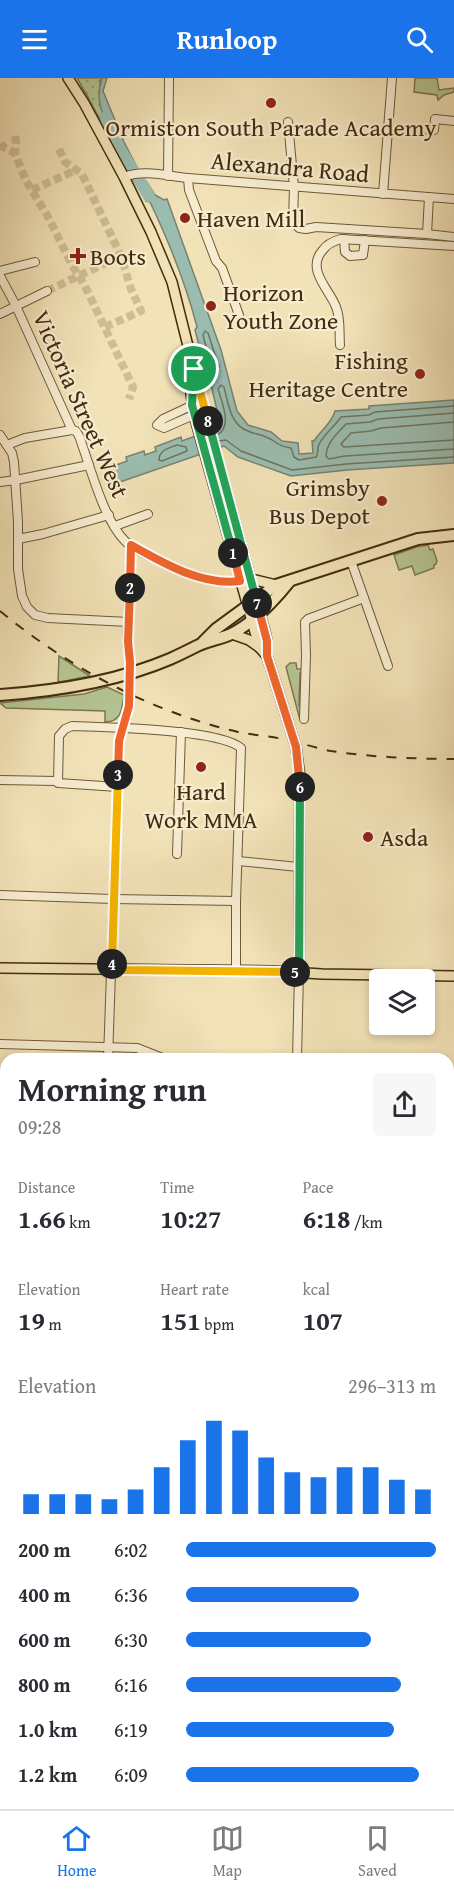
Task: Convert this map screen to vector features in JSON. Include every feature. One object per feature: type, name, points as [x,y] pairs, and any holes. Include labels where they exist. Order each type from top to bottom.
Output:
[{"type":"highway","points":[[201,644],[216,629],[276,585],[418,539],[454,535]]},
{"type":"highway","points":[[0,695],[66,688],[109,679],[169,660],[201,644],[232,634],[256,617],[290,581]]},
{"type":"main road","points":[[68,78],[128,175],[172,282],[251,579],[259,647]]},
{"type":"main road","points":[[194,369],[193,410],[240,581],[252,602]]},
{"type":"main road","points":[[251,579],[276,585]]},
{"type":"main road","points":[[256,617],[267,641],[267,656],[296,747],[300,778],[299,972]]},
{"type":"main road","points":[[232,634],[249,640],[267,656]]},
{"type":"main road","points":[[0,968],[454,975]]},
{"type":"street","points":[[168,176],[169,78]]},
{"type":"street","points":[[383,194],[392,78]]},
{"type":"street","points":[[430,129],[435,119],[454,121]]},
{"type":"street","points":[[288,122],[294,187],[293,222],[299,228],[306,230],[316,227],[454,237]]},
{"type":"street","name":"Alexandra Road","points":[[128,175],[145,173],[454,199]]},
{"type":"street","points":[[188,178],[192,198],[239,315]]},
{"type":"street","points":[[427,234],[429,197]]},
{"type":"street","points":[[344,239],[345,252],[350,255],[363,255],[365,240]]},
{"type":"street","points":[[340,345],[339,315],[320,278],[317,262],[318,256],[327,245],[334,240],[344,239],[454,246]]},
{"type":"street","points":[[0,272],[36,262]]},
{"type":"street","name":"Victoria Street West","points":[[0,276],[72,430],[76,431],[79,436],[109,515],[125,541],[131,545]]},
{"type":"street","points":[[0,314],[47,291]]},
{"type":"street","points":[[193,410],[204,406]]},
{"type":"street","points":[[7,445],[25,438],[72,430]]},
{"type":"street","points":[[0,435],[13,458],[16,480],[18,569],[24,602],[35,615],[48,618],[129,622]]},
{"type":"street","points":[[0,482],[89,465]]},
{"type":"street","points":[[115,526],[148,514]]},
{"type":"street","points":[[18,539],[109,515]]},
{"type":"street","points":[[108,1053],[119,741],[129,706],[131,545],[201,577],[225,581],[251,579]]},
{"type":"street","points":[[351,561],[388,666]]},
{"type":"street","points":[[304,719],[305,622],[364,598]]},
{"type":"street","points":[[57,782],[59,736],[72,726],[192,732],[230,742],[241,748],[236,901],[237,971]]},
{"type":"street","points":[[177,854],[181,732]]},
{"type":"street","points":[[0,780],[118,787]]},
{"type":"street","points":[[238,861],[298,867]]},
{"type":"street","points":[[0,896],[236,901]]},
{"type":"street","points":[[297,1053],[299,972]]},
{"type":"street","points":[[0,1044],[144,1049],[152,1053]]},
{"type":"green space","points":[[77,78],[101,78],[102,112],[126,164],[124,165]]},
{"type":"green space","points":[[415,78],[437,78],[439,90],[454,88],[454,92],[438,100],[437,95],[414,92]]},
{"type":"green space","points":[[428,545],[430,550],[433,549],[437,561],[434,568],[415,575],[412,566],[399,570],[394,555]]},
{"type":"green space","points":[[59,656],[90,676],[58,681]]},
{"type":"green space","points":[[290,663],[296,663],[297,669],[302,669],[303,673],[300,673],[299,706],[302,707],[302,720],[300,720],[286,667]]},
{"type":"green space","points":[[107,687],[124,695],[118,717],[105,722],[105,711],[6,708],[0,703],[84,694]]},
{"type":"water","points":[[102,78],[107,78],[103,91],[137,167],[131,166],[126,161],[106,123],[99,97]]},
{"type":"water","points":[[146,181],[155,195],[164,200],[167,199],[221,350],[237,411],[248,425],[271,432],[282,441],[298,443],[299,454],[313,453],[312,441],[329,423],[335,411],[369,409],[369,406],[454,400],[454,463],[291,476],[238,457],[224,446],[117,483],[111,467],[127,461],[126,457],[144,451],[145,455],[156,451],[155,447],[181,437],[182,441],[217,428],[220,423],[195,330],[197,327],[193,311],[182,279],[150,202],[146,201],[137,183]]},
{"type":"waterway","points":[[106,117],[110,133],[149,196]]},
{"type":"tunnel","points":[[15,136],[15,153],[26,181],[84,284],[133,387],[129,399]]},
{"type":"tunnel","points":[[1,143],[3,147],[15,153]]},
{"type":"tunnel","points":[[59,149],[65,162],[82,174],[121,256],[131,289],[141,311],[105,327]]},
{"type":"tunnel","points":[[32,190],[76,170]]},
{"type":"tunnel","points":[[47,291],[121,256]]},
{"type":"railway","points":[[0,611],[82,669],[142,700],[174,713],[238,732],[283,739],[331,751],[361,755],[454,759]]},
{"type":"place","name":"Ormiston South Parade Academy","points":[[271,103]]},
{"type":"place","name":"Haven Mill","points":[[185,218]]},
{"type":"place","name":"Boots","points":[[78,256]]},
{"type":"place","name":"Horizon Youth Zone","points":[[211,306]]},
{"type":"place","name":"Fishing Heritage Centre","points":[[420,374]]},
{"type":"place","name":"Grimsby Bus Depot","points":[[382,501]]},
{"type":"place","name":"Hard Work MMA","points":[[201,767]]},
{"type":"place","name":"Asda","points":[[368,837]]},
{"type":"route","points":[[194,369],[267,641],[267,656],[296,747],[300,778],[299,972],[111,969],[119,741],[129,706],[131,545],[201,577],[240,581],[192,405],[194,369]]}]
